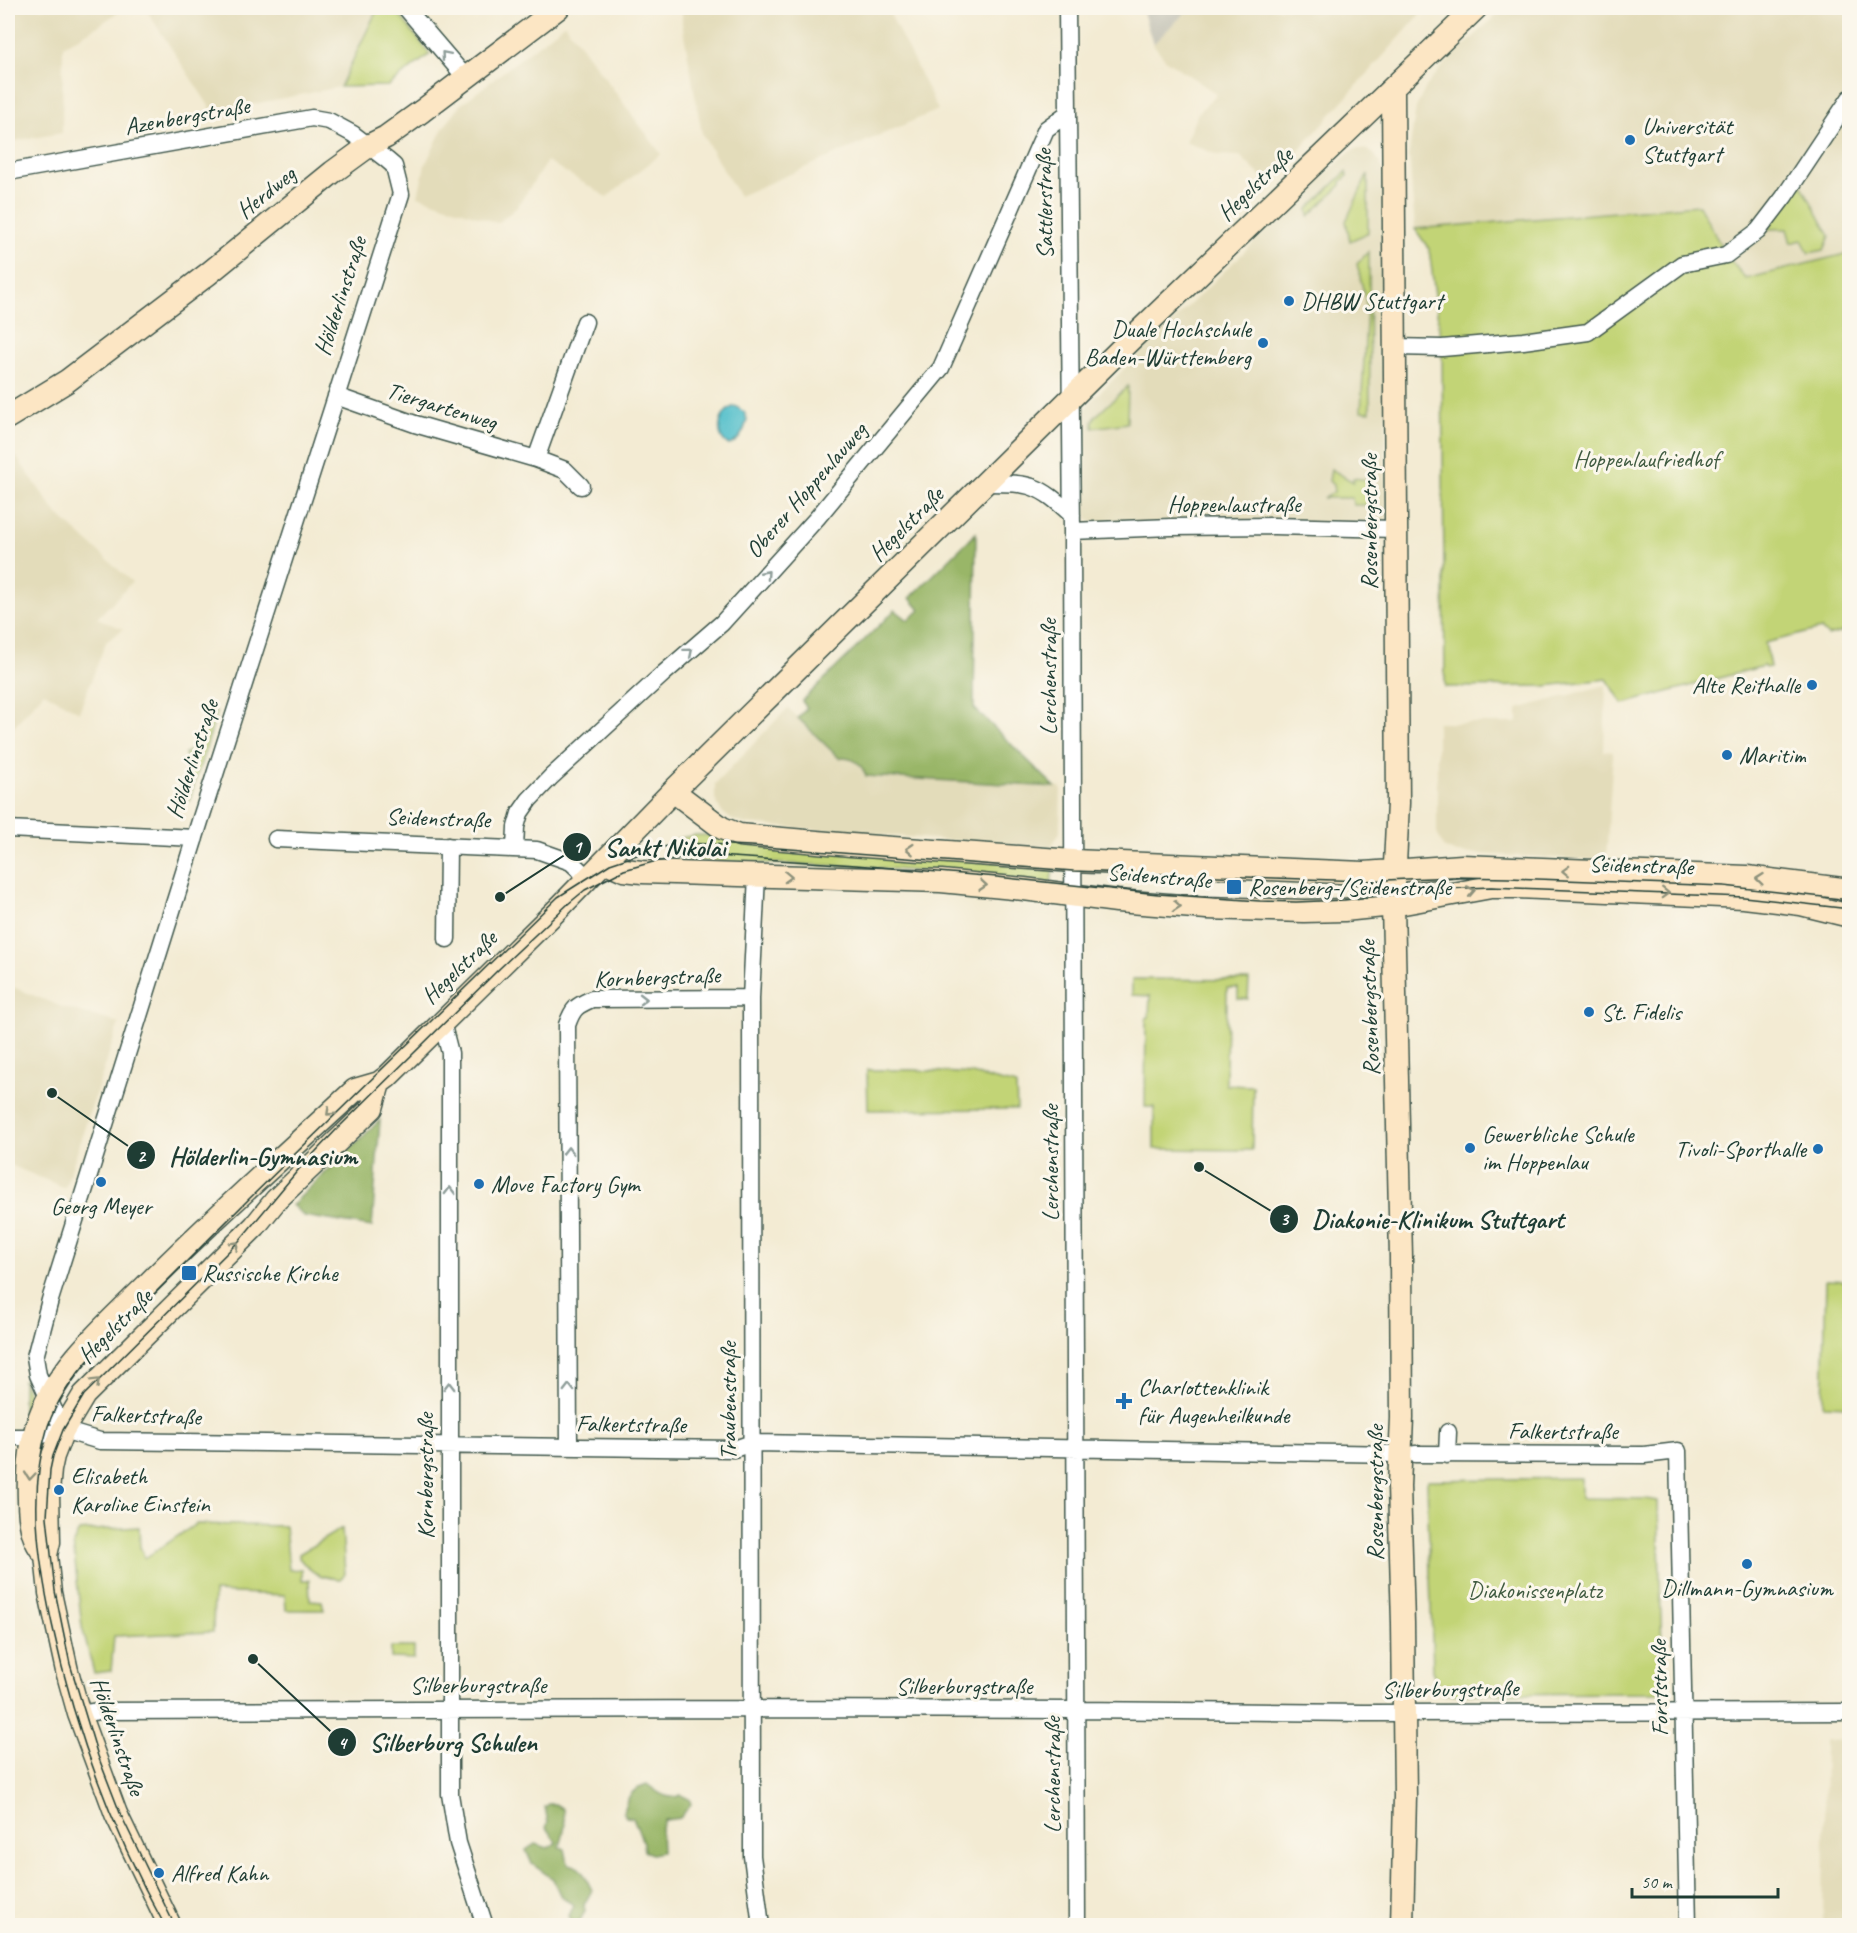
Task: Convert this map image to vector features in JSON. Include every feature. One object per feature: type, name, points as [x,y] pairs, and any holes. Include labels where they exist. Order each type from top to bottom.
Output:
[{"type":"street","points":[[406,8],[466,78]]},
{"type":"street","name":"Herdweg","points":[[8,417],[76,374],[208,274],[309,191],[370,145],[386,137],[558,8]]},
{"type":"street","name":"Sattlerstraße","points":[[1066,8],[1071,400]]},
{"type":"street","name":"Hegelstraße","points":[[49,1399],[85,1346],[187,1245],[355,1090],[379,1083],[606,862],[673,791],[1129,342],[1476,8]]},
{"type":"street","name":"Rosenbergstraße","points":[[1393,89],[1398,803],[1393,905],[1408,1454],[1399,1486],[1405,1797],[1402,1926]]},
{"type":"street","points":[[1395,347],[1442,348],[1523,341],[1588,332],[1682,264],[1726,255],[1758,231],[1784,197],[1850,98]]},
{"type":"street","name":"Oberer Hoppenlauweg","points":[[515,848],[516,827],[520,813],[529,800],[663,674],[715,630],[817,518],[941,368],[1046,129],[1068,113]]},
{"type":"street","name":"Azenbergstraße","points":[[8,172],[312,118],[329,121],[370,145]]},
{"type":"street","name":"Hölderlinstraße","points":[[170,1926],[116,1814],[79,1714],[67,1671],[50,1593],[46,1555],[49,1542],[50,1470],[63,1430],[38,1375],[35,1357],[57,1276],[401,194],[394,166],[370,145]]},
{"type":"street","points":[[536,459],[585,322]]},
{"type":"street","name":"Tiergartenweg","points":[[336,396],[415,424],[536,459],[565,470],[581,486]]},
{"type":"street","name":"Lerchenstraße","points":[[1071,400],[1077,1926]]},
{"type":"street","points":[[986,483],[1017,483],[1036,487],[1054,499],[1072,523]]},
{"type":"street","name":"Hoppenlaustraße","points":[[1072,523],[1171,527],[1274,526],[1395,529]]},
{"type":"street","name":"Seidenstraße","points":[[673,791],[722,828],[739,836],[1073,861],[1364,873],[1462,866],[1747,877],[1850,890]]},
{"type":"street","points":[[8,829],[195,838]]},
{"type":"street","name":"Seidenstraße","points":[[276,839],[537,850],[571,862],[588,878]]},
{"type":"street","points":[[447,939],[448,846]]},
{"type":"street","name":"Seidenstraße","points":[[606,862],[624,870],[642,872],[941,882],[1024,888],[1207,908],[1328,911],[1393,905],[1491,887],[1517,887],[1744,897],[1801,904],[1850,916]]},
{"type":"street","name":"Traubenstraße","points":[[757,875],[751,998],[752,1856],[761,1926]]},
{"type":"street","name":"Kornbergstraße","points":[[569,1447],[567,1024],[571,1014],[576,1006],[592,999],[751,998]]},
{"type":"street","name":"Kornbergstraße","points":[[442,1022],[450,1053],[450,1794],[458,1843],[485,1926]]},
{"type":"street","name":"Hegelstraße","points":[[63,1430],[84,1395],[255,1226],[276,1200],[372,1108],[379,1083]]},
{"type":"street","name":"Hölderlinstraße","points":[[46,1555],[39,1548],[29,1517],[28,1490],[34,1437],[39,1418],[49,1399]]},
{"type":"street","name":"Falkertstraße","points":[[8,1437],[34,1437],[63,1430],[100,1441],[734,1449],[752,1443],[1447,1455],[1649,1455],[1678,1451]]},
{"type":"street","points":[[1447,1455],[1448,1432]]},
{"type":"street","name":"Forststraße","points":[[1678,1451],[1688,1926]]},
{"type":"street","name":"Silberburgstraße","points":[[79,1714],[99,1710],[752,1709],[1404,1713],[1850,1712]]},
{"type":"shaded area","points":[[8,8],[136,8],[120,11],[63,46],[62,133],[8,142]]},
{"type":"shaded area","points":[[145,8],[378,8],[340,87],[213,112]]},
{"type":"shaded area","points":[[682,8],[887,8],[938,110],[739,196],[702,134],[682,23]]},
{"type":"shaded area","points":[[1082,8],[1190,8],[1153,44],[1142,9]]},
{"type":"shaded area","points":[[1190,8],[1426,8],[1269,184],[1240,156],[1218,155],[1185,142],[1198,113],[1217,94],[1166,60],[1153,44]]},
{"type":"shaded area","name":"Universität Stuttgart","points":[[1504,8],[1849,8],[1849,253],[1746,279],[1726,255],[1415,229],[1409,153],[1416,108],[1426,87],[1442,67]]},
{"type":"shaded area","points":[[565,24],[661,154],[607,197],[547,161],[517,207],[498,223],[418,196],[425,165],[442,130],[459,106]]},
{"type":"shaded area","name":"DHBW Stuttgart","points":[[1356,149],[1368,150],[1375,155],[1384,171],[1386,517],[1382,522],[1094,523],[1088,519],[1086,515],[1085,411],[1088,404],[1278,219]]},
{"type":"shaded area","points":[[8,445],[56,513],[132,582],[97,618],[123,629],[106,642],[79,712],[44,692],[8,733]]},
{"type":"shaded area","points":[[1606,685],[1604,751],[1613,752],[1606,860],[1457,853],[1443,847],[1437,833],[1437,723],[1515,723],[1518,722],[1518,709]]},
{"type":"shaded area","points":[[788,708],[839,758],[856,761],[863,767],[1061,787],[1060,832],[1051,847],[1035,847],[746,824],[732,820],[721,811],[715,799],[715,784]]},
{"type":"shaded area","points":[[8,985],[62,1007],[119,1023],[65,1188],[8,1164]]},
{"type":"shaded area","points":[[1849,1740],[1849,1925],[1823,1925],[1825,1741]]},
{"type":"green space","points":[[378,8],[394,8],[430,54],[388,86],[340,87]]},
{"type":"green space","points":[[1346,172],[1347,176],[1341,185],[1309,216],[1308,209]]},
{"type":"green space","points":[[1368,174],[1368,233],[1350,241],[1346,221]]},
{"type":"green space","points":[[1800,182],[1830,236],[1824,250],[1809,253],[1802,240],[1791,243],[1787,229],[1767,229]]},
{"type":"green space","name":"Hoppenlaufriedhof","points":[[1699,205],[1726,255],[1746,279],[1849,253],[1849,630],[1828,636],[1821,629],[1765,643],[1770,667],[1765,668],[1764,666],[1623,704],[1607,679],[1545,686],[1445,687],[1442,348],[1429,249],[1415,229]]},
{"type":"green space","points":[[1369,251],[1370,412],[1361,411],[1367,306],[1357,264]]},
{"type":"green space","points":[[1128,386],[1127,423],[1093,428],[1095,417]]},
{"type":"green space","points":[[1331,469],[1353,482],[1353,478],[1370,480],[1370,502],[1365,505],[1353,505],[1352,498],[1323,498],[1334,492],[1333,485],[1329,481]]},
{"type":"green space","points":[[976,533],[974,708],[1055,787],[866,776],[856,762],[839,758],[798,718],[807,708],[802,701],[895,610],[908,620],[920,610],[910,598]]},
{"type":"green space","points":[[214,712],[217,713],[189,801],[181,801],[180,789],[187,772],[185,753],[199,745]]},
{"type":"green space","points":[[696,835],[728,835],[1054,863],[1051,883],[869,867],[682,860],[676,839]]},
{"type":"green space","points":[[1132,979],[1249,980],[1248,999],[1238,999],[1238,988],[1227,988],[1226,1085],[1253,1086],[1252,1150],[1154,1149],[1154,1107],[1145,1107],[1146,1018],[1149,1017],[1150,996],[1132,995]]},
{"type":"green space","points":[[867,1070],[972,1074],[1016,1085],[1017,1109],[868,1110]]},
{"type":"green space","points":[[380,1120],[372,1227],[304,1216],[292,1205]]},
{"type":"green space","points":[[1826,1280],[1849,1281],[1849,1406],[1823,1405]]},
{"type":"green space","points":[[23,1379],[31,1402],[25,1419],[23,1419]]},
{"type":"green space","name":"Diakonissenplatz","points":[[1581,1478],[1581,1498],[1658,1501],[1663,1693],[1444,1694],[1433,1671],[1427,1480]]},
{"type":"green space","points":[[196,1524],[285,1526],[289,1570],[302,1569],[302,1580],[309,1580],[310,1600],[322,1601],[324,1610],[286,1610],[285,1595],[214,1592],[213,1632],[114,1636],[111,1671],[94,1673],[82,1627],[73,1543],[79,1531],[139,1527],[140,1547],[145,1558]]},
{"type":"green space","points":[[342,1528],[345,1574],[340,1579],[327,1577],[308,1568],[299,1558],[299,1554]]},
{"type":"green space","points":[[391,1647],[414,1647],[414,1659],[391,1658]]},
{"type":"green space","points":[[647,1784],[658,1793],[667,1796],[681,1795],[689,1799],[691,1804],[680,1818],[665,1820],[661,1829],[662,1852],[652,1854],[644,1851],[633,1818],[626,1817],[623,1812],[631,1794],[637,1788]]},
{"type":"green space","points":[[555,1804],[563,1809],[565,1826],[560,1847],[565,1849],[568,1864],[581,1870],[592,1890],[578,1924],[572,1923],[569,1916],[574,1905],[561,1897],[553,1879],[532,1864],[526,1850],[535,1844],[548,1848],[557,1843],[546,1828],[548,1823],[545,1807]]},
{"type":"water","points":[[735,406],[744,412],[747,419],[741,434],[729,445],[721,436],[720,424],[725,413]]},
{"type":"tram line","points":[[165,1926],[128,1853],[97,1779],[72,1703],[52,1624],[39,1550],[37,1500],[42,1451],[56,1406],[80,1370],[94,1354],[250,1198],[558,897],[610,864],[658,848],[684,843],[751,846],[1073,871],[1363,881],[1453,877],[1724,886],[1850,900]]},
{"type":"tram line","points":[[175,1926],[120,1813],[98,1756],[70,1664],[55,1591],[47,1517],[50,1470],[63,1430],[84,1395],[239,1241],[299,1169],[337,1129],[500,968],[585,890],[624,870],[653,862],[701,855],[856,865],[1158,894],[1260,901],[1344,900],[1443,889],[1491,887],[1744,897],[1850,909]]},
{"type":"place","name":"Universität Stuttgart","points":[[1630,140]]},
{"type":"place","name":"DHBW Stuttgart","points":[[1289,301]]},
{"type":"place","name":"Duale Hochschule Baden-Württemberg","points":[[1263,343]]},
{"type":"place","name":"Alte Reithalle","points":[[1812,685]]},
{"type":"place","name":"Maritim","points":[[1727,755]]},
{"type":"place","name":"Rosenberg-/Seidenstraße","points":[[1234,887]]},
{"type":"place","name":"Sankt Nikolai","points":[[500,897]]},
{"type":"place","name":"St. Fidelis","points":[[1589,1012]]},
{"type":"place","name":"Hölderlin-Gymnasium","points":[[52,1093]]},
{"type":"place","name":"Gewerbliche Schule im Hoppenlau","points":[[1470,1148]]},
{"type":"place","name":"Tivoli-Sporthalle","points":[[1818,1149]]},
{"type":"place","name":"Diakonie-Klinikum Stuttgart","points":[[1199,1167]]},
{"type":"place","name":"Georg Meyer","points":[[101,1182]]},
{"type":"place","name":"Move Factory Gym","points":[[479,1184]]},
{"type":"place","name":"Russische Kirche","points":[[189,1273]]},
{"type":"place","name":"Charlottenklinik für Augenheilkunde","points":[[1124,1401]]},
{"type":"place","name":"Elisabeth Karoline Einstein","points":[[59,1490]]},
{"type":"place","name":"Dillmann-Gymnasium","points":[[1747,1564]]},
{"type":"place","name":"Silberburg Schulen","points":[[253,1659]]},
{"type":"place","name":"Alfred Kahn","points":[[159,1873]]}]
